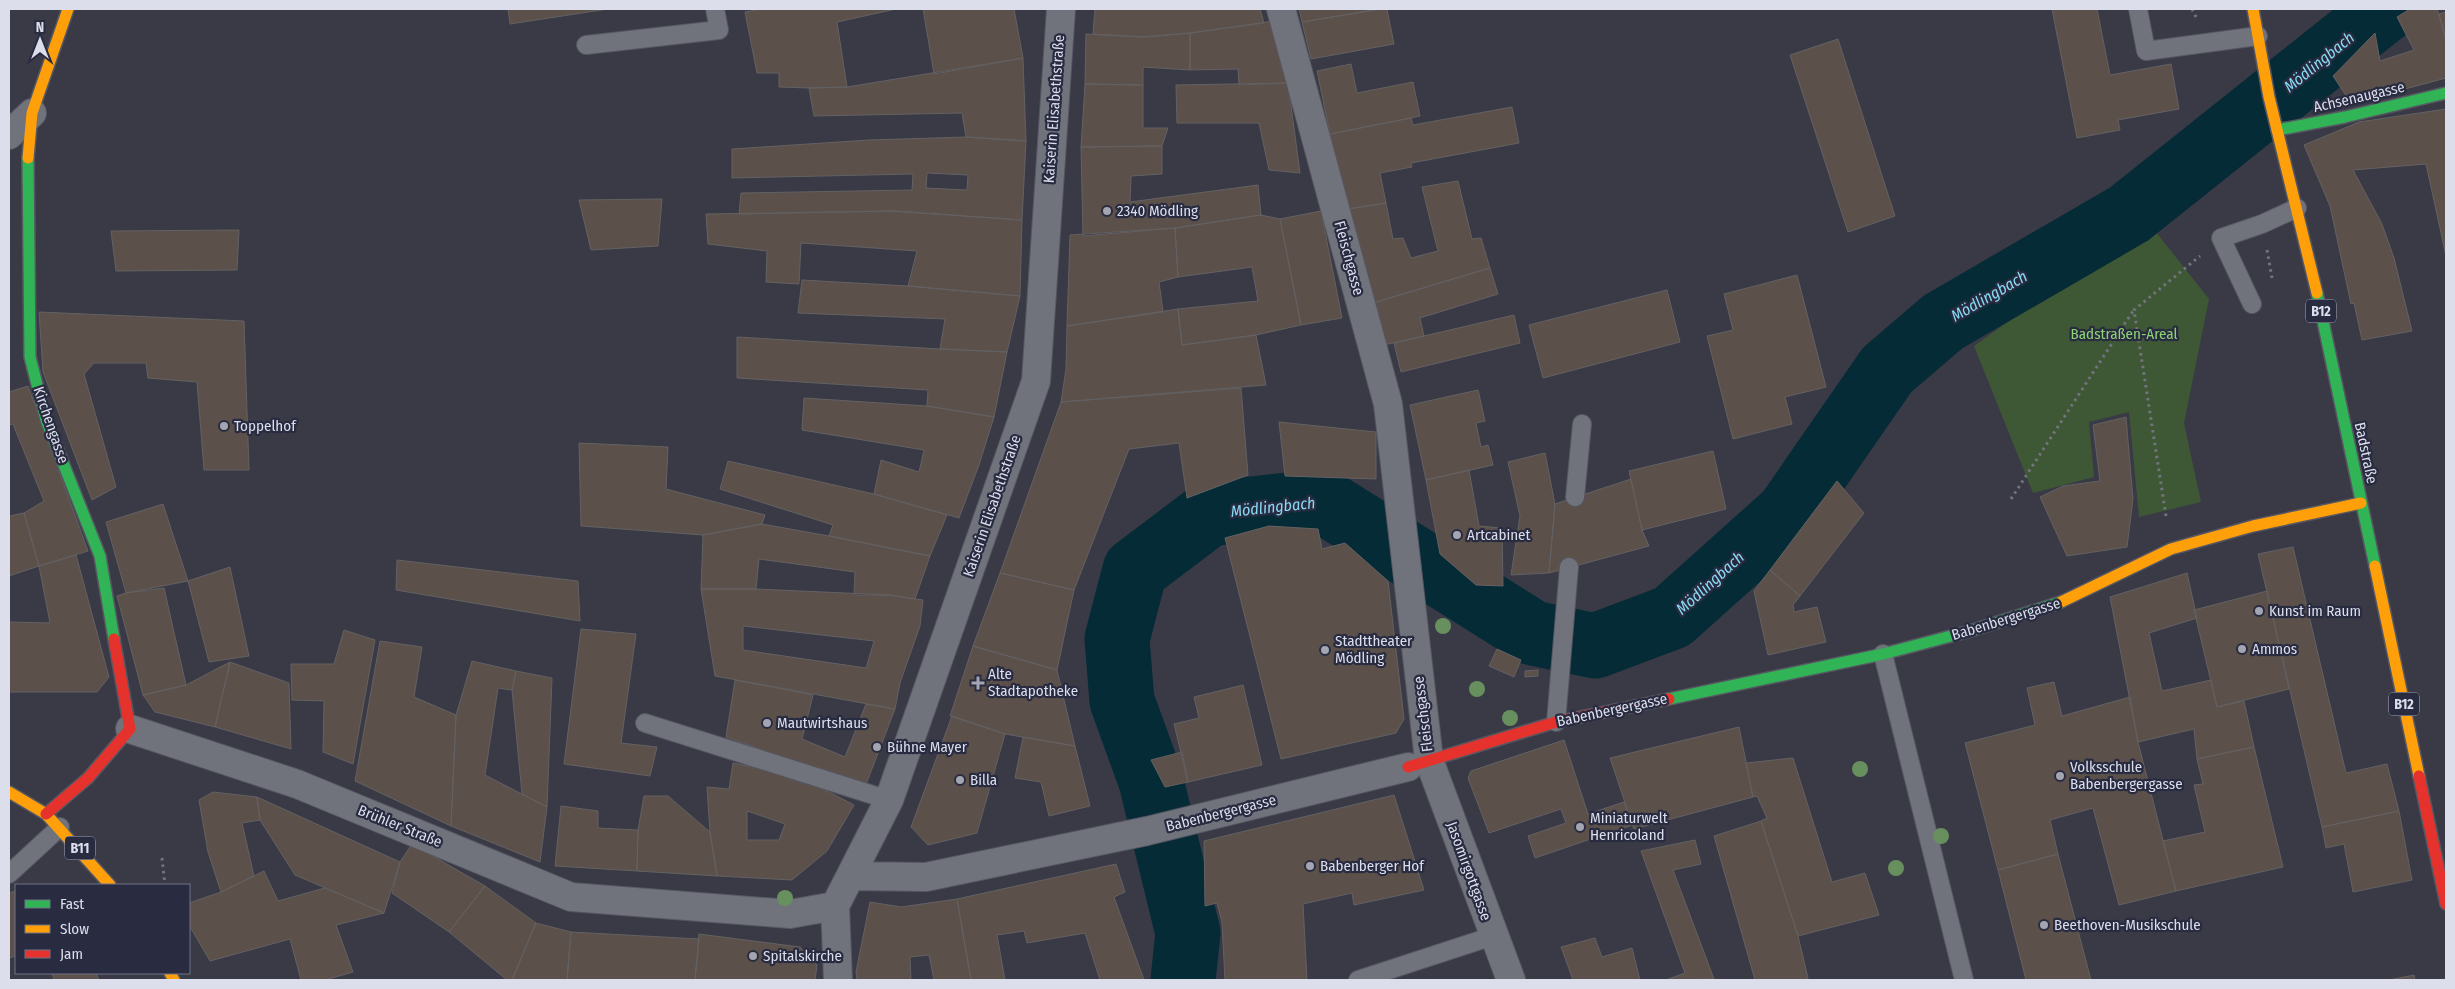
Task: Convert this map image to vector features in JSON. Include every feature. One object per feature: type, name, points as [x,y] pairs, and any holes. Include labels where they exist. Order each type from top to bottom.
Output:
[{"type":"street","name":"Kirchengasse","points":[[68,9],[32,113],[27,170],[30,357],[46,420],[100,556],[130,729]]},
{"type":"street","name":"Kaiserin Elisabethstraße","points":[[838,980],[836,906],[889,800],[1036,381],[1061,9]]},
{"type":"street","name":"Fleischgasse","points":[[1281,9],[1388,404],[1412,608],[1418,764]]},
{"type":"street","name":"Badstraße","points":[[2253,9],[2276,125],[2314,278],[2446,904]]},
{"type":"street","name":"Achsenaugasse","points":[[2276,125],[2345,117],[2446,93]]},
{"type":"street","name":"Kirchengasse","points":[[9,135],[32,113]]},
{"type":"street","name":"Babenbergergasse","points":[[852,876],[926,877],[1147,831],[1418,764],[1556,722],[1883,654],[2053,606],[2171,549],[2253,526],[2361,503]]},
{"type":"street","points":[[46,814],[88,778],[130,729]]},
{"type":"street","name":"Brühler Straße","points":[[130,729],[297,784],[571,896],[790,914],[836,906]]},
{"type":"street","name":"Jasomirgottgasse","points":[[1418,764],[1494,936],[1511,980]]},
{"type":"street","name":"B11","points":[[9,792],[46,814],[60,827],[109,884]]},
{"type":"lane","points":[[586,45],[719,30],[715,9]]},
{"type":"lane","points":[[2138,9],[2146,51],[2258,36]]},
{"type":"lane","points":[[2252,304],[2222,238],[2262,224],[2297,208]]},
{"type":"lane","points":[[1575,497],[1582,424]]},
{"type":"lane","points":[[1556,722],[1569,567]]},
{"type":"lane","points":[[1883,654],[1964,980]]},
{"type":"lane","points":[[645,723],[889,800]]},
{"type":"lane","points":[[9,874],[60,827]]},
{"type":"lane","points":[[1358,980],[1494,936]]},
{"type":"path","points":[[2011,499],[2134,310],[2222,238]]},
{"type":"path","points":[[2134,310],[2171,549]]},
{"type":"path","points":[[162,858],[166,884]]},
{"type":"green space","name":"Badstraßen-Areal","points":[[2148,222],[2209,299],[2184,423],[2201,502],[2139,517],[2129,412],[2089,422],[2094,477],[2033,493],[1974,346]]},
{"type":"building","points":[[508,9],[608,9],[510,24]]},
{"type":"building","points":[[761,9],[896,9],[837,22],[847,87],[809,88],[779,87],[779,73],[757,73],[745,12]]},
{"type":"building","points":[[923,9],[1014,9],[1023,58],[934,74]]},
{"type":"building","points":[[1095,9],[1260,9],[1264,23],[1143,37],[1093,34]]},
{"type":"building","points":[[1299,9],[1380,9],[1302,22]]},
{"type":"building","points":[[1387,9],[1394,44],[1311,59],[1302,22]]},
{"type":"building","points":[[2052,9],[2097,9],[2110,75],[2171,64],[2179,109],[2118,120],[2120,130],[2077,138]]},
{"type":"building","points":[[2410,9],[2437,9],[2446,39],[2446,78],[2379,96],[2349,100],[2333,76],[2375,33],[2380,61],[2414,50],[2397,17]]},
{"type":"building","points":[[2446,12],[2446,39],[2439,14]]},
{"type":"building","points":[[1274,21],[1288,83],[1239,85],[1238,69],[1190,70],[1190,33]]},
{"type":"building","points":[[1190,33],[1190,70],[1143,67],[1143,85],[1085,84],[1086,34],[1143,37]]},
{"type":"building","points":[[1838,39],[1895,216],[1848,232],[1790,55]]},
{"type":"building","points":[[1023,58],[1026,141],[966,137],[962,113],[814,116],[809,88],[847,87]]},
{"type":"building","points":[[1351,64],[1357,93],[1413,82],[1420,116],[1330,134],[1317,71]]},
{"type":"building","points":[[1288,83],[1300,173],[1269,170],[1259,123],[1177,123],[1176,85]]},
{"type":"building","points":[[1085,84],[1143,85],[1143,128],[1168,128],[1162,146],[1081,147]]},
{"type":"building","points":[[1512,107],[1519,143],[1411,163],[1412,167],[1380,173],[1386,203],[1348,209],[1330,134],[1411,118],[1413,125]]},
{"type":"building","points":[[2446,109],[2446,256],[2426,164],[2353,170],[2382,224],[2394,258],[2412,331],[2362,340],[2354,303],[2351,304],[2330,206],[2304,145],[2359,122]]},
{"type":"building","points":[[966,137],[1026,141],[1022,220],[893,211],[739,214],[741,193],[912,190],[913,174],[732,178],[732,149],[869,140]],"holes":[[[927,173],[968,175],[967,190],[926,188]]]},
{"type":"building","points":[[1162,146],[1162,174],[1131,176],[1130,202],[1258,185],[1261,215],[1175,228],[1083,236],[1081,147]]},
{"type":"building","points":[[1458,181],[1472,239],[1481,238],[1490,268],[1373,303],[1348,209],[1386,203],[1393,239],[1403,238],[1411,258],[1438,251],[1422,187]]},
{"type":"building","points":[[662,199],[658,246],[591,250],[579,200]]},
{"type":"building","points":[[893,211],[1022,220],[1020,296],[908,286],[917,251],[801,243],[799,284],[766,282],[767,251],[708,244],[706,214]]},
{"type":"building","points":[[1321,211],[1342,318],[1301,325],[1280,219]]},
{"type":"building","points":[[1261,215],[1280,219],[1301,325],[1256,335],[1182,345],[1178,309],[1258,301],[1252,267],[1178,277],[1175,228]]},
{"type":"building","points":[[1175,228],[1178,277],[1159,282],[1163,312],[1067,326],[1070,235]]},
{"type":"building","points":[[239,230],[237,270],[116,271],[111,231]]},
{"type":"building","points":[[1490,268],[1498,294],[1420,318],[1424,336],[1384,345],[1373,303]]},
{"type":"building","points":[[1797,275],[1826,387],[1785,397],[1792,424],[1733,439],[1707,336],[1733,330],[1724,294]]},
{"type":"building","points":[[802,280],[908,286],[1020,296],[1007,352],[940,349],[945,319],[798,313]]},
{"type":"building","points":[[1667,290],[1680,342],[1543,378],[1529,325]]},
{"type":"building","points":[[1178,309],[1182,345],[1256,335],[1266,385],[1061,402],[1066,369],[1067,326]]},
{"type":"building","name":"Toppelhof","points":[[39,312],[244,321],[249,470],[204,470],[197,382],[148,378],[146,363],[94,363],[84,374],[116,487],[92,500],[43,372]]},
{"type":"building","points":[[1514,315],[1520,343],[1401,372],[1394,343]]},
{"type":"building","points":[[737,337],[1007,352],[994,417],[927,406],[928,390],[737,378]]},
{"type":"building","points":[[28,386],[88,551],[39,566],[24,513],[44,501],[13,424],[9,425],[9,392]]},
{"type":"building","points":[[1241,388],[1248,475],[1187,498],[1179,443],[1129,449],[1074,590],[1000,573],[1061,402]]},
{"type":"building","points":[[1478,390],[1485,421],[1476,423],[1481,447],[1488,445],[1493,465],[1426,480],[1410,405]]},
{"type":"building","points":[[804,398],[927,406],[994,417],[979,465],[959,518],[874,494],[881,460],[919,472],[924,450],[802,430]]},
{"type":"building","points":[[2126,417],[2133,499],[2127,547],[2067,556],[2040,497],[2063,486],[2100,481],[2093,425]]},
{"type":"building","points":[[1279,422],[1376,432],[1376,479],[1285,476]]},
{"type":"building","points":[[579,443],[668,447],[666,489],[765,515],[762,524],[703,535],[581,526]]},
{"type":"building","points":[[1713,451],[1726,509],[1642,530],[1629,471]]},
{"type":"building","points":[[1545,453],[1555,504],[1549,573],[1511,575],[1520,516],[1508,462]]},
{"type":"building","points":[[728,461],[874,494],[947,515],[930,556],[829,536],[833,525],[720,489]]},
{"type":"building","points":[[1469,470],[1479,526],[1502,528],[1503,586],[1476,585],[1440,554],[1426,480]]},
{"type":"building","points":[[1631,479],[1642,530],[1649,546],[1549,573],[1555,504]]},
{"type":"building","points":[[1837,481],[1864,513],[1800,596],[1770,570]]},
{"type":"building","points":[[163,504],[188,581],[126,593],[106,522]]},
{"type":"building","points":[[24,513],[39,566],[9,576],[9,516]]},
{"type":"building","points":[[762,524],[930,556],[915,599],[889,595],[854,595],[855,572],[759,559],[756,589],[701,589],[703,535]]},
{"type":"building","name":"Stadttheater Mödling","points":[[1269,526],[1318,529],[1322,549],[1345,543],[1388,581],[1404,719],[1396,733],[1281,759],[1225,538]]},
{"type":"building","points":[[2293,547],[2346,773],[2387,764],[2399,811],[2322,827],[2258,554]]},
{"type":"building","points":[[76,555],[109,677],[97,692],[9,692],[9,622],[50,623],[39,566]]},
{"type":"building","points":[[397,560],[578,581],[580,621],[396,590]]},
{"type":"building","points":[[230,567],[249,656],[209,662],[188,581]]},
{"type":"building","points":[[1770,570],[1800,596],[1793,605],[1794,612],[1817,607],[1826,642],[1768,655],[1754,591]]},
{"type":"building","points":[[1000,573],[1074,590],[1057,670],[973,646]]},
{"type":"building","points":[[2187,573],[2197,618],[2149,633],[2162,691],[2211,680],[2217,707],[2244,701],[2254,747],[2197,759],[2194,729],[2138,742],[2110,597]]},
{"type":"building","points":[[164,588],[186,685],[143,695],[117,596]]},
{"type":"building","points":[[701,589],[756,589],[889,595],[923,600],[920,626],[900,683],[895,709],[715,676]],"holes":[[[743,626],[874,641],[866,668],[743,650]]]},
{"type":"building","name":"Ammos","points":[[2267,591],[2289,689],[2217,707],[2194,610]]},
{"type":"building","points":[[581,629],[636,634],[621,743],[657,747],[650,776],[564,764]]},
{"type":"building","points":[[344,630],[375,640],[353,764],[323,752],[324,701],[292,700],[291,664],[334,664]]},
{"type":"building","points":[[380,641],[422,647],[414,697],[456,715],[451,826],[355,781]]},
{"type":"building","points":[[973,646],[1057,670],[1075,746],[1005,734],[950,716]]},
{"type":"building","points":[[1497,649],[1521,660],[1514,677],[1489,666]]},
{"type":"building","points":[[472,661],[516,671],[512,690],[498,688],[485,775],[547,807],[540,862],[451,826],[456,715]]},
{"type":"building","points":[[230,662],[215,727],[155,712],[143,695],[186,685]]},
{"type":"building","points":[[230,662],[289,683],[291,749],[215,727]]},
{"type":"building","points":[[1538,670],[1538,676],[1525,677],[1525,671]]},
{"type":"building","points":[[516,671],[552,678],[547,807],[522,794],[512,690]]},
{"type":"building","name":"Mautwirtshaus","points":[[735,680],[813,695],[802,739],[845,757],[866,704],[895,709],[865,787],[726,737]]},
{"type":"building","name":"Volksschule Babenbergergasse","points":[[2054,682],[2062,716],[2130,697],[2138,742],[2176,891],[2119,905],[2093,808],[2050,820],[2058,854],[1998,870],[1965,743],[2035,725],[2027,688]]},
{"type":"building","points":[[1243,685],[1262,765],[1188,782],[1174,724],[1199,718],[1194,697]]},
{"type":"building","name":"Billa","points":[[952,716],[1005,734],[977,833],[928,845],[911,827]]},
{"type":"building","points":[[1739,727],[1753,797],[1634,829],[1610,758]]},
{"type":"building","points":[[1023,737],[1075,746],[1090,806],[1049,816],[1041,782],[1015,778]]},
{"type":"building","points":[[1564,740],[1588,814],[1624,802],[1632,825],[1535,858],[1528,836],[1566,823],[1561,809],[1489,833],[1468,778],[1471,771]]},
{"type":"building","points":[[2254,747],[2283,867],[2176,891],[2163,841],[2205,832],[2194,785],[2203,784],[2197,759]]},
{"type":"building","points":[[1182,752],[1188,782],[1165,787],[1151,760]]},
{"type":"building","points":[[1793,758],[1832,882],[1865,873],[1879,915],[1798,936],[1761,821],[1767,818],[1757,796],[1753,797],[1746,763]]},
{"type":"building","points":[[733,763],[798,776],[854,805],[827,851],[792,880],[717,876],[710,832],[707,787],[729,789]],"holes":[[[747,811],[785,824],[779,840],[747,840]]]},
{"type":"building","points":[[213,792],[257,797],[260,820],[242,823],[254,876],[221,892],[208,852],[199,800]]},
{"type":"building","name":"Babenberger Hof","points":[[1394,795],[1424,890],[1354,905],[1352,893],[1303,904],[1307,980],[1225,980],[1222,922],[1217,903],[1205,906],[1204,841]]},
{"type":"building","points":[[644,796],[668,796],[710,832],[717,876],[637,871],[638,830]]},
{"type":"building","points":[[257,797],[400,862],[384,913],[295,875],[260,820]]},
{"type":"building","points":[[561,806],[598,811],[598,828],[638,830],[637,871],[555,866]]},
{"type":"building","points":[[2399,811],[2412,880],[2353,892],[2344,844],[2326,848],[2322,827]]},
{"type":"building","points":[[1761,821],[1798,936],[1808,978],[1803,980],[1755,980],[1714,836]]},
{"type":"building","points":[[1695,840],[1701,864],[1673,870],[1714,979],[1666,980],[1685,973],[1641,851]]},
{"type":"building","points":[[412,844],[485,886],[449,932],[392,893],[400,862]]},
{"type":"building","name":"Beethoven-Musikschule","points":[[2058,854],[2091,980],[2026,980],[1998,870]]},
{"type":"building","points":[[1116,864],[1125,892],[1114,897],[1144,980],[1100,980],[1085,933],[1027,943],[1024,931],[997,935],[1005,980],[971,980],[957,899]]},
{"type":"building","points":[[264,871],[278,901],[325,888],[384,913],[336,925],[353,972],[325,980],[301,980],[290,939],[210,961],[190,927],[190,903],[221,892]]},
{"type":"building","points":[[485,886],[536,923],[512,980],[507,980],[449,932]]},
{"type":"building","points":[[15,891],[15,956],[9,958],[9,893]]},
{"type":"building","points":[[957,899],[971,980],[934,980],[929,955],[910,957],[911,980],[857,980],[856,972],[870,902],[901,907]]},
{"type":"building","points":[[536,923],[571,932],[567,980],[512,980]]},
{"type":"building","points":[[571,932],[699,939],[695,980],[567,980]]},
{"type":"building","name":"Spitalskirche","points":[[699,934],[800,947],[817,965],[815,980],[695,980]]},
{"type":"building","points":[[1595,938],[1602,957],[1632,948],[1640,980],[1573,980],[1561,947]]},
{"type":"building","points":[[52,974],[96,974],[99,980],[54,980]]},
{"type":"building","points":[[2414,975],[2415,980],[2389,980]]},
{"type":"waterway","name":"Mödlingbach","points":[[1183,980],[1188,933],[1151,781],[1122,701],[1117,639],[1135,570],[1209,514],[1323,501],[1533,633],[1595,646],[1672,617],[1788,513],[1887,370],[1943,322],[2129,214],[2386,9]]},
{"type":"traffic: fast","points":[[2277,130],[2345,117],[2446,93]]},
{"type":"traffic: fast","points":[[28,158],[30,357],[46,420],[100,556],[114,639]]},
{"type":"traffic: fast","points":[[2317,293],[2375,566]]},
{"type":"traffic: fast","points":[[1669,699],[1883,654],[1970,631],[2061,602]]},
{"type":"traffic: slow","points":[[28,158],[32,113],[68,9]]},
{"type":"traffic: slow","points":[[2253,9],[2269,97],[2317,293]]},
{"type":"traffic: slow","points":[[2061,602],[2171,549],[2253,526],[2361,503]]},
{"type":"traffic: slow","points":[[2375,566],[2419,776]]},
{"type":"traffic: slow","points":[[9,792],[46,814],[109,884]]},
{"type":"traffic: slow","points":[[171,974],[174,980]]},
{"type":"traffic: jam","points":[[46,814],[88,778],[130,729],[114,639]]},
{"type":"traffic: jam","points":[[1408,767],[1556,722],[1669,699]]},
{"type":"traffic: jam","points":[[2419,776],[2446,904]]},
{"type":"place","name":"2340 Mödling","points":[[1107,211]]},
{"type":"place","name":"Toppelhof","points":[[224,426]]},
{"type":"place","name":"Artcabinet","points":[[1457,535]]},
{"type":"place","name":"Kunst im Raum","points":[[2259,611]]},
{"type":"place","name":"Ammos","points":[[2242,649]]},
{"type":"place","name":"Stadttheater Mödling","points":[[1325,650]]},
{"type":"place","name":"Alte Stadtapotheke","points":[[978,683]]},
{"type":"place","name":"Mautwirtshaus","points":[[767,723]]},
{"type":"place","name":"Bühne Mayer","points":[[877,747]]},
{"type":"place","name":"Volksschule Babenbergergasse","points":[[2060,776]]},
{"type":"place","name":"Billa","points":[[960,780]]},
{"type":"place","name":"Miniaturwelt Henricoland","points":[[1580,827]]},
{"type":"place","name":"Babenberger Hof","points":[[1310,866]]},
{"type":"place","name":"Beethoven-Musikschule","points":[[2044,925]]},
{"type":"place","name":"Spitalskirche","points":[[753,956]]}]
